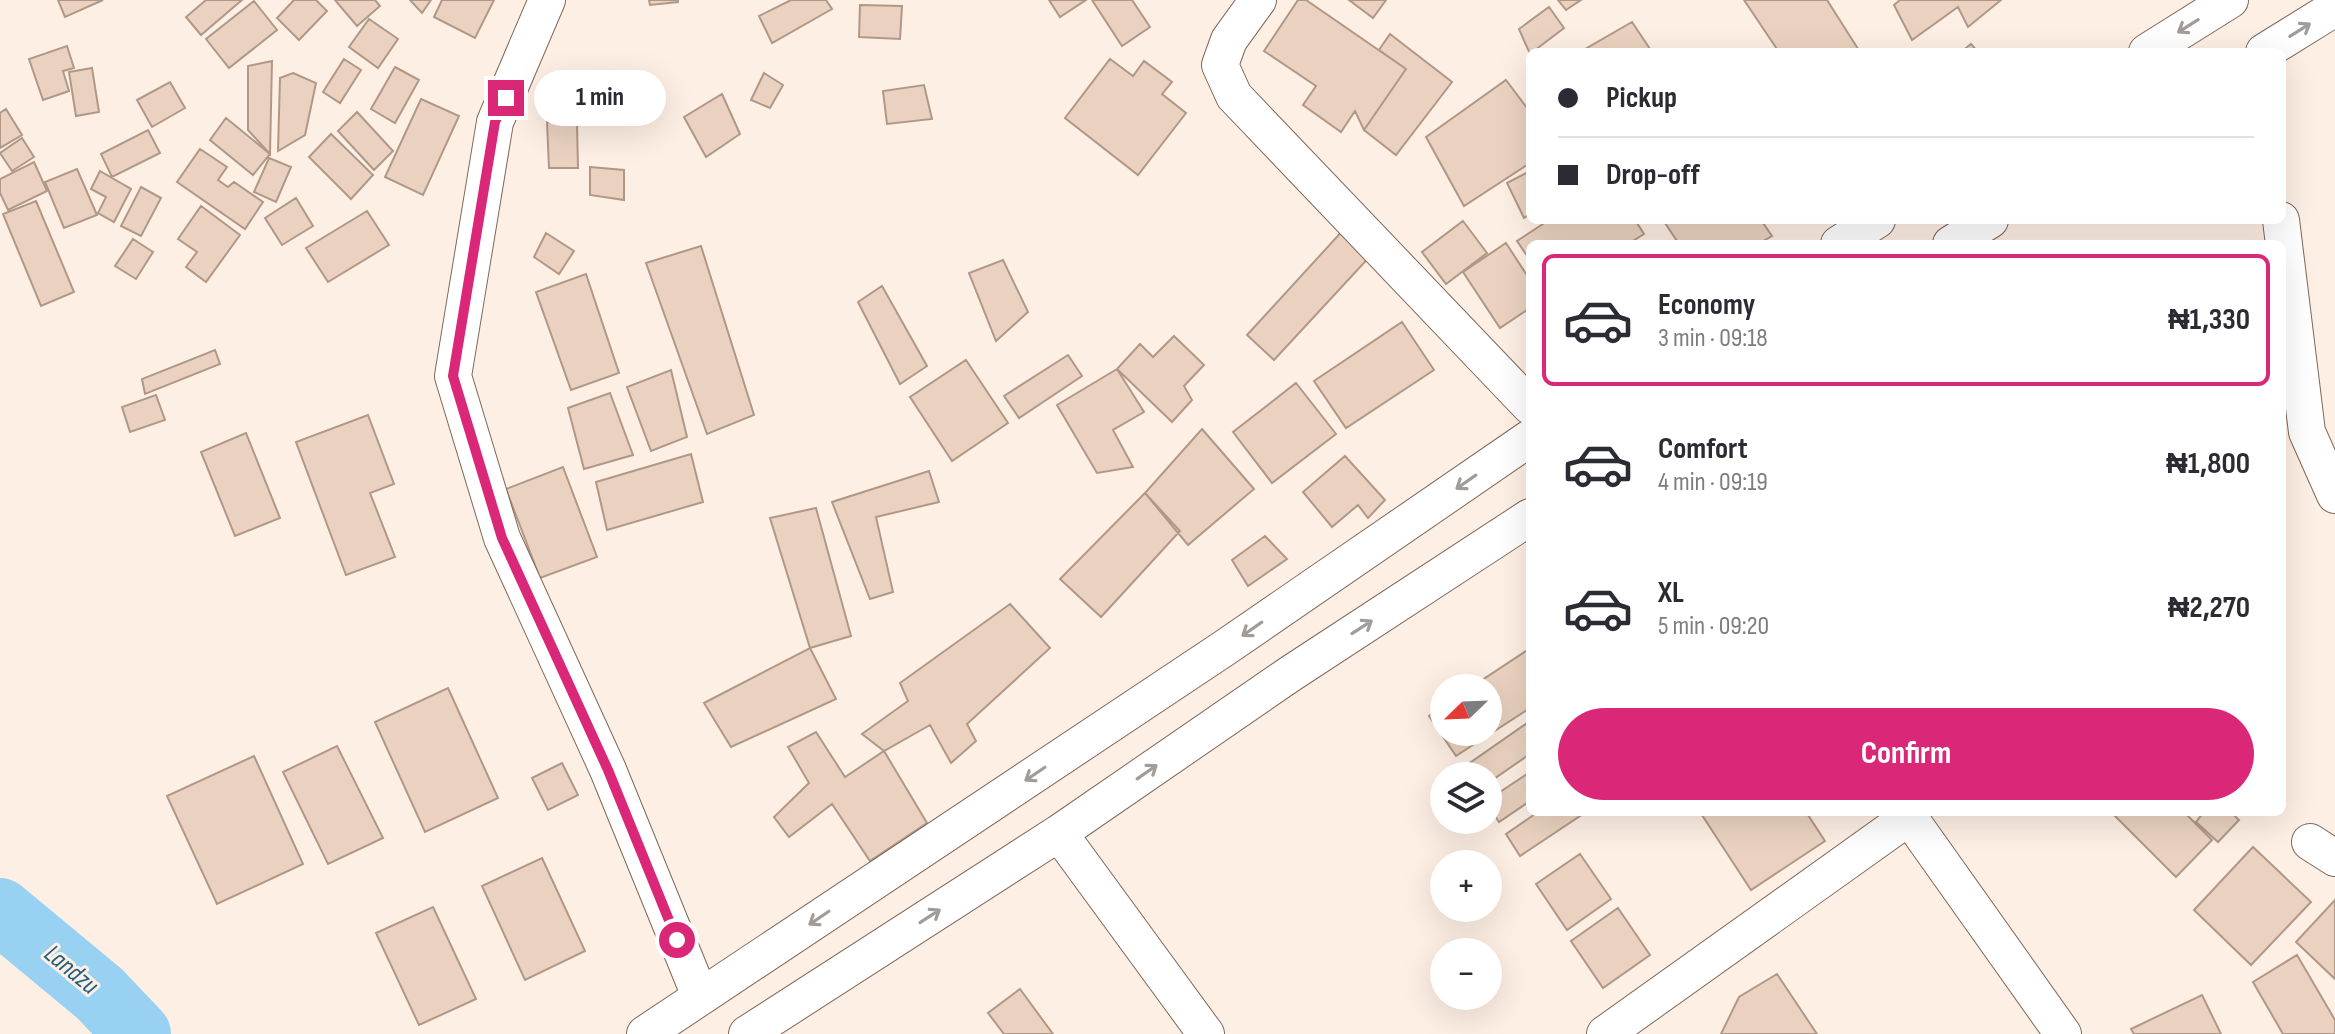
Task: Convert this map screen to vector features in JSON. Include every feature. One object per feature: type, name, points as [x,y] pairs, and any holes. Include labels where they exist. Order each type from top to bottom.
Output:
[{"type":"street","points":[[547,0],[495,122],[453,376],[502,538],[608,770],[700,996]]},
{"type":"street","points":[[1258,0],[1229,40],[1220,65],[1234,96],[1526,402]]},
{"type":"street","points":[[2153,48],[2230,0]]},
{"type":"street","points":[[2270,48],[2335,8]]},
{"type":"street","points":[[1845,240],[1871,224]]},
{"type":"street","points":[[1958,240],[1984,224]]},
{"type":"street","points":[[2286,261],[2307,432],[2335,495]]},
{"type":"street","points":[[645,1034],[1210,658],[1526,441]]},
{"type":"street","points":[[747,1034],[1059,833],[1290,674],[1526,520]]},
{"type":"street","points":[[1605,1034],[1907,816]]},
{"type":"street","points":[[1911,816],[2063,1034]]},
{"type":"street","points":[[1059,833],[1206,1034]]},
{"type":"building","points":[[58,0],[103,0],[65,17]]},
{"type":"building","points":[[206,0],[242,0],[201,35],[186,17]]},
{"type":"building","points":[[294,0],[316,0],[327,11],[299,40],[277,18]]},
{"type":"building","points":[[335,0],[375,0],[380,6],[357,26]]},
{"type":"building","points":[[410,0],[431,0],[422,13]]},
{"type":"building","points":[[442,0],[494,0],[475,38],[434,17]]},
{"type":"building","points":[[649,0],[678,0],[678,2],[650,5]]},
{"type":"building","points":[[791,0],[826,0],[832,9],[772,43],[759,16]]},
{"type":"building","points":[[1049,0],[1086,0],[1060,17]]},
{"type":"building","points":[[1092,0],[1132,0],[1150,27],[1122,46]]},
{"type":"building","points":[[1298,0],[1306,0],[1406,69],[1364,130],[1355,111],[1341,132],[1303,105],[1316,86],[1264,51]]},
{"type":"building","points":[[1349,0],[1386,0],[1373,18]]},
{"type":"building","points":[[1558,0],[1581,0],[1566,10]]},
{"type":"building","points":[[1744,0],[1827,0],[1857,48],[1776,48]]},
{"type":"building","points":[[1900,0],[2001,0],[1968,27],[1958,7],[1912,40],[1894,5]]},
{"type":"building","points":[[254,1],[277,30],[229,68],[206,39]]},
{"type":"building","points":[[860,5],[902,6],[900,39],[859,37]]},
{"type":"building","points":[[1549,7],[1564,28],[1538,48],[1527,48],[1519,29]]},
{"type":"building","points":[[369,19],[398,39],[378,68],[349,47]]},
{"type":"building","points":[[1632,22],[1649,48],[1587,48]]},
{"type":"building","points":[[1390,34],[1452,82],[1396,155],[1364,130],[1406,69],[1379,50]]},
{"type":"building","points":[[67,46],[74,68],[63,71],[69,91],[43,100],[29,59]]},
{"type":"building","points":[[344,59],[361,70],[340,103],[323,92]]},
{"type":"building","points":[[1110,59],[1133,76],[1144,61],[1172,82],[1162,94],[1186,113],[1138,175],[1065,118]]},
{"type":"building","points":[[272,61],[270,154],[248,130],[248,66]]},
{"type":"building","points":[[395,67],[419,80],[395,123],[371,109]]},
{"type":"building","points":[[92,68],[99,112],[76,116],[69,72]]},
{"type":"building","points":[[293,73],[316,83],[305,135],[278,151],[280,78]]},
{"type":"building","points":[[764,73],[783,85],[770,108],[751,100]]},
{"type":"building","points":[[1506,80],[1526,107],[1526,166],[1464,206],[1426,137]]},
{"type":"building","points":[[170,82],[185,108],[152,127],[137,100]]},
{"type":"building","points":[[924,85],[932,119],[887,124],[883,91]]},
{"type":"building","points":[[722,94],[740,134],[706,157],[684,117]]},
{"type":"building","points":[[421,99],[459,116],[423,195],[385,177]]},
{"type":"building","points":[[6,109],[22,135],[0,148],[0,113]]},
{"type":"building","points":[[357,112],[393,151],[374,170],[338,131]]},
{"type":"building","points":[[226,118],[270,154],[253,175],[210,140]]},
{"type":"building","points":[[547,122],[577,123],[578,168],[549,168]]},
{"type":"building","points":[[148,130],[160,153],[112,177],[101,154]]},
{"type":"building","points":[[331,134],[373,175],[351,199],[309,157]]},
{"type":"building","points":[[22,138],[34,157],[12,171],[0,153]]},
{"type":"building","points":[[200,149],[227,167],[218,180],[228,187],[234,182],[263,202],[245,229],[177,182]]},
{"type":"building","points":[[269,158],[291,167],[276,202],[254,192]]},
{"type":"building","points":[[34,162],[47,191],[8,210],[0,193],[0,179]]},
{"type":"building","points":[[590,167],[624,170],[624,200],[590,195]]},
{"type":"building","points":[[77,169],[97,215],[64,228],[45,182]]},
{"type":"building","points":[[100,171],[131,189],[114,222],[98,213],[106,197],[91,189]]},
{"type":"building","points":[[1526,173],[1524,218],[1507,183]]},
{"type":"building","points":[[141,187],[161,198],[141,236],[121,226]]},
{"type":"building","points":[[296,198],[313,226],[282,245],[265,218]]},
{"type":"building","points":[[36,201],[74,292],[41,306],[3,214]]},
{"type":"building","points":[[201,206],[240,235],[206,282],[186,267],[197,252],[178,239]]},
{"type":"building","points":[[367,211],[389,245],[328,282],[306,248]]},
{"type":"building","points":[[1463,221],[1487,253],[1446,284],[1422,252]]},
{"type":"building","points":[[1543,224],[1638,224],[1644,234],[1634,240],[1526,240],[1526,254],[1517,241]]},
{"type":"building","points":[[1666,224],[1764,224],[1772,236],[1765,240],[1676,240]]},
{"type":"building","points":[[1346,227],[1374,252],[1274,360],[1247,335]]},
{"type":"building","points":[[546,233],[574,251],[559,274],[534,257]]},
{"type":"building","points":[[133,239],[153,252],[136,279],[115,266]]},
{"type":"building","points":[[1506,243],[1526,274],[1526,311],[1500,328],[1463,272]]},
{"type":"building","points":[[701,246],[754,415],[707,434],[646,263]]},
{"type":"building","points":[[1003,260],[1028,312],[996,341],[969,273]]},
{"type":"building","points":[[586,274],[619,373],[571,390],[536,292]]},
{"type":"building","points":[[882,286],[927,366],[900,384],[858,302]]},
{"type":"building","points":[[1402,322],[1434,370],[1346,428],[1314,381]]},
{"type":"building","points":[[1174,336],[1204,365],[1184,386],[1192,400],[1172,422],[1117,369],[1140,344],[1153,357]]},
{"type":"building","points":[[215,350],[220,364],[145,394],[142,379]]},
{"type":"building","points":[[1068,355],[1082,376],[1019,418],[1004,396]]},
{"type":"building","points":[[966,360],[1008,423],[952,461],[910,397]]},
{"type":"building","points":[[1117,369],[1144,412],[1113,430],[1133,467],[1097,473],[1057,405]]},
{"type":"building","points":[[671,370],[687,437],[651,451],[627,387]]},
{"type":"building","points":[[1296,383],[1336,434],[1272,483],[1233,432]]},
{"type":"building","points":[[610,393],[633,455],[584,469],[568,408]]},
{"type":"building","points":[[156,395],[165,420],[130,432],[122,407]]},
{"type":"building","points":[[368,415],[394,484],[370,493],[395,557],[346,575],[296,442]]},
{"type":"building","points":[[1202,429],[1254,489],[1188,545],[1145,493]]},
{"type":"building","points":[[246,433],[280,518],[235,536],[201,452]]},
{"type":"building","points":[[691,454],[703,502],[607,530],[596,482]]},
{"type":"building","points":[[1345,456],[1385,500],[1368,518],[1358,505],[1332,527],[1303,492]]},
{"type":"building","points":[[563,467],[597,557],[540,578],[506,489]]},
{"type":"building","points":[[929,471],[939,502],[876,517],[893,592],[870,599],[832,502]]},
{"type":"building","points":[[1145,493],[1180,531],[1101,617],[1060,579]]},
{"type":"building","points":[[816,508],[851,636],[810,648],[770,518]]},
{"type":"building","points":[[1265,536],[1287,559],[1248,586],[1232,560]]},
{"type":"building","points":[[1010,604],[1050,648],[967,724],[976,741],[951,763],[930,725],[884,751],[862,734],[908,701],[900,683]]},
{"type":"building","points":[[810,648],[836,699],[731,747],[704,703]]},
{"type":"building","points":[[1526,651],[1526,711],[1502,726],[1502,674],[1491,674]]},
{"type":"building","points":[[448,688],[498,798],[425,832],[375,722]]},
{"type":"building","points":[[1526,724],[1526,757],[1502,773],[1502,762],[1471,762],[1494,746],[1502,746],[1502,740]]},
{"type":"building","points":[[816,732],[845,777],[884,751],[927,823],[870,861],[832,804],[789,837],[774,817],[809,783],[788,747]]},
{"type":"building","points":[[337,746],[383,838],[328,864],[283,772]]},
{"type":"building","points":[[1449,746],[1471,746],[1456,756]]},
{"type":"building","points":[[254,756],[303,864],[217,904],[167,796]]},
{"type":"building","points":[[562,763],[578,795],[548,810],[532,778]]},
{"type":"building","points":[[1526,775],[1526,804],[1502,820],[1502,791]]},
{"type":"building","points":[[1532,816],[1580,816],[1520,856],[1506,834]]},
{"type":"building","points":[[1703,816],[1809,816],[1825,841],[1751,890]]},
{"type":"building","points":[[2115,816],[2188,816],[2212,840],[2176,877]]},
{"type":"building","points":[[2201,816],[2235,816],[2239,820],[2218,842],[2196,822]]},
{"type":"building","points":[[2253,847],[2311,902],[2251,965],[2194,910]]},
{"type":"building","points":[[1580,854],[1611,899],[1567,930],[1536,884]]},
{"type":"building","points":[[542,858],[585,951],[525,980],[482,886]]},
{"type":"building","points":[[2335,900],[2335,979],[2296,942]]},
{"type":"building","points":[[433,907],[476,999],[419,1025],[376,933]]},
{"type":"building","points":[[1618,908],[1650,955],[1603,988],[1571,941]]},
{"type":"building","points":[[2297,955],[2335,1020],[2335,1034],[2283,1034],[2253,982]]},
{"type":"building","points":[[1777,974],[1817,1034],[1721,1034],[1739,997]]},
{"type":"building","points":[[1020,989],[1053,1034],[1004,1034],[988,1013]]},
{"type":"building","points":[[2202,995],[2221,1034],[2134,1034],[2131,1029]]},
{"type":"waterway","name":"Landzu","points":[[0,911],[100,994],[138,1034]]},
{"type":"route","points":[[506,98],[495,122],[453,376],[502,538],[608,770],[677,940]]}]
